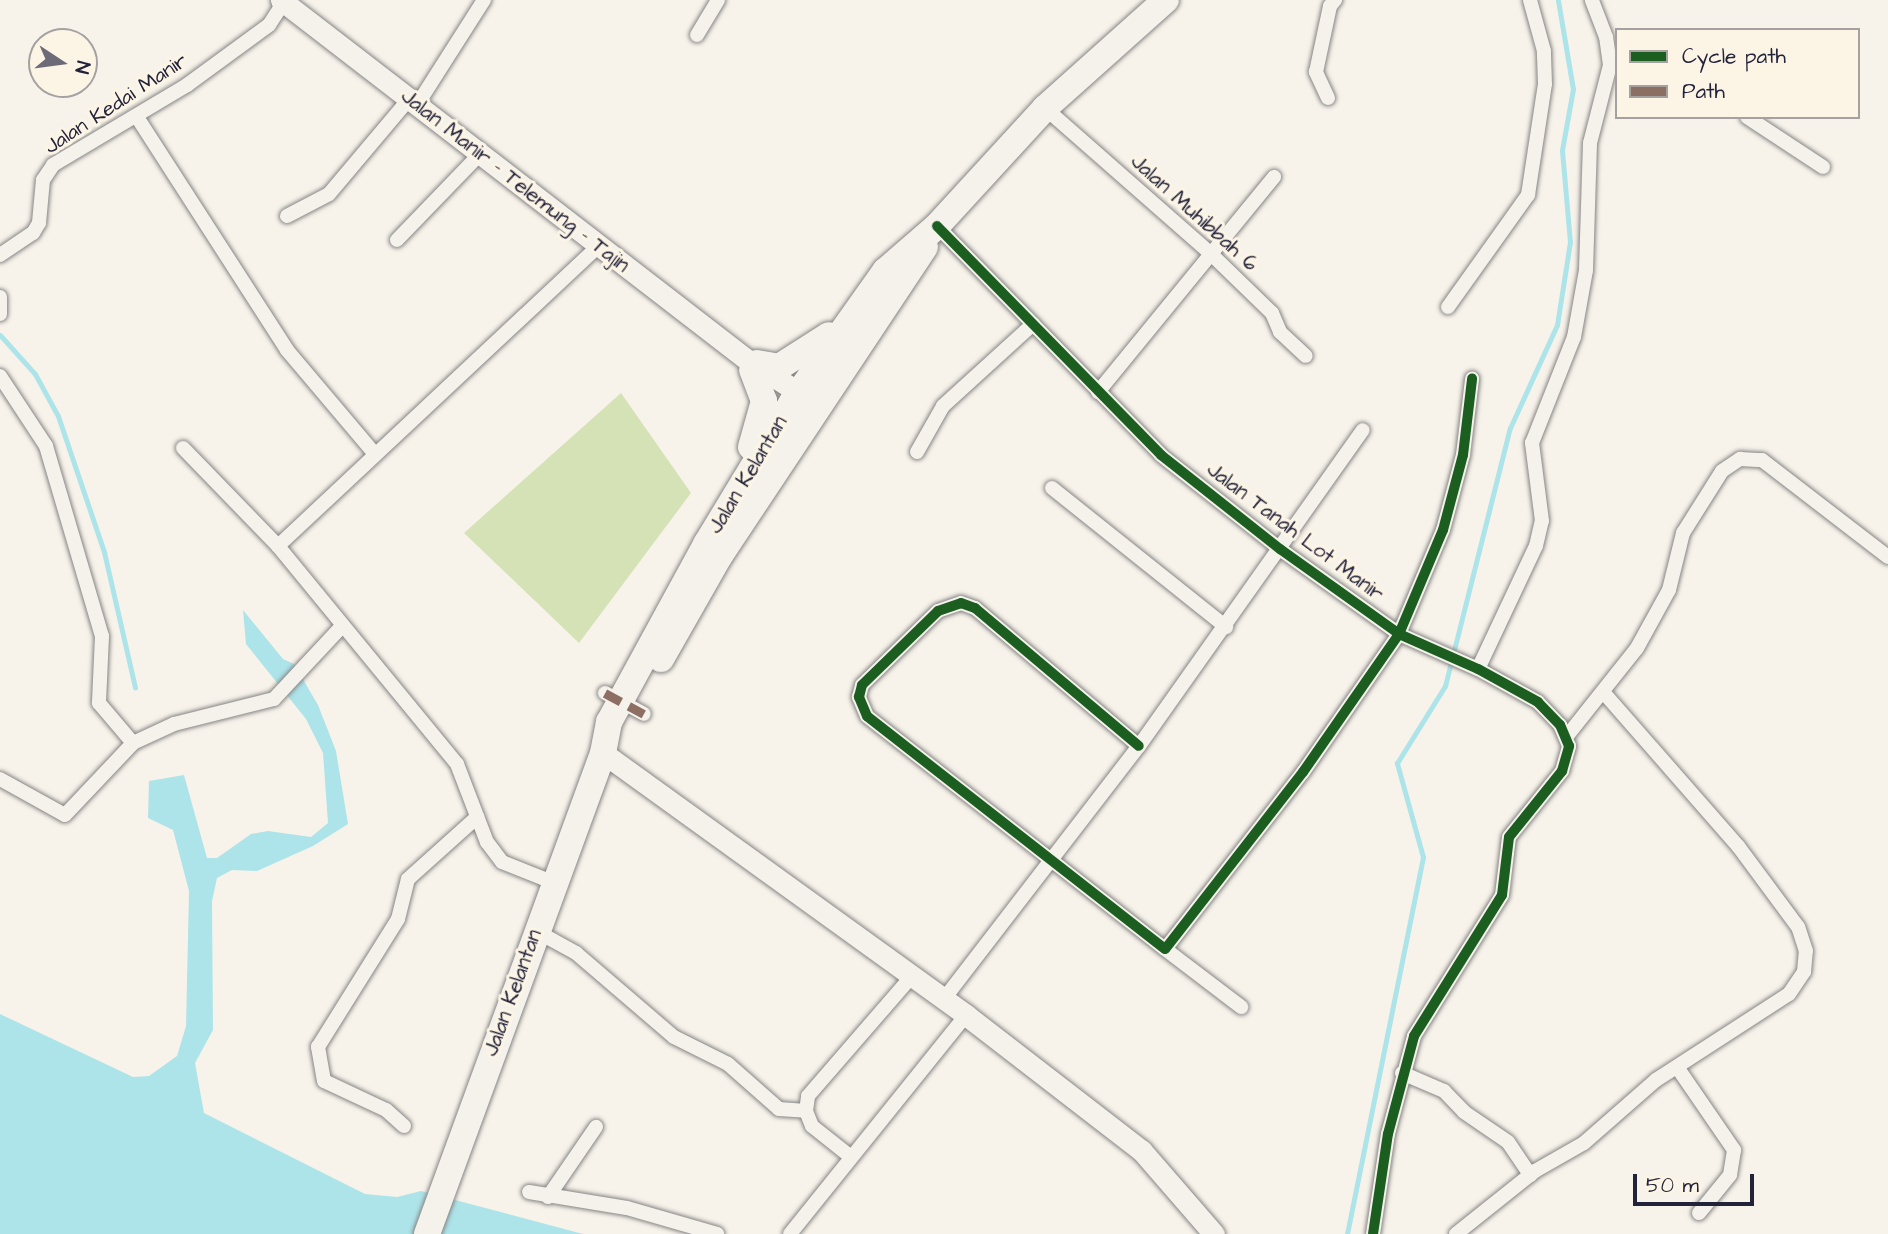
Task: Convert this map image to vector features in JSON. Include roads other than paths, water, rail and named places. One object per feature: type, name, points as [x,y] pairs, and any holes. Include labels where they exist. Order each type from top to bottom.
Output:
[{"type":"highway","name":"Jalan Kelantan","points":[[427,1234],[552,882],[603,753],[706,544],[805,403],[937,226],[1045,108],[1166,0]]},
{"type":"highway","name":"Jalan Kelantan","points":[[626,704],[719,557],[805,403],[846,320],[885,271],[937,226]]},
{"type":"highway","points":[[706,544],[763,415],[764,401],[753,365],[779,367],[789,363],[846,320]]},
{"type":"street","points":[[287,216],[329,194],[413,102],[484,0]]},
{"type":"street","points":[[697,35],[718,0]]},
{"type":"street","points":[[1328,98],[1315,72],[1330,5],[1335,0]]},
{"type":"street","points":[[1448,307],[1528,195],[1545,83],[1544,51],[1530,0]]},
{"type":"street","points":[[1471,666],[1536,546],[1542,522],[1532,443],[1574,337],[1586,270],[1590,144],[1614,66],[1592,0]]},
{"type":"street","name":"Jalan Manir - Telemung - Tajin","points":[[283,1],[805,403]]},
{"type":"street","name":"Jalan Kedai Manir","points":[[0,256],[33,233],[39,222],[43,180],[53,165],[137,117],[269,25],[283,1]]},
{"type":"street","name":"Jalan Muhibbah 6","points":[[1045,108],[1209,252],[1272,313],[1280,332],[1306,356]]},
{"type":"street","points":[[137,117],[287,350],[375,454]]},
{"type":"street","points":[[1750,119],[1823,167]]},
{"type":"street","points":[[397,240],[481,153]]},
{"type":"street","points":[[1098,392],[1209,252],[1275,177]]},
{"type":"street","name":"Jalan Tanah Lot Manir","points":[[937,226],[1161,455],[1280,549],[1399,634],[1471,666],[1538,702],[1563,730]]},
{"type":"street","points":[[278,546],[600,245]]},
{"type":"street","points":[[0,297],[0,313]]},
{"type":"street","points":[[917,453],[943,406],[1033,324]]},
{"type":"street","points":[[0,376],[36,424],[46,446],[102,636],[99,703],[133,743]]},
{"type":"street","points":[[1166,949],[1303,772],[1399,634],[1443,530],[1463,456],[1472,379]]},
{"type":"street","points":[[944,999],[1139,746],[1226,627],[1363,430]]},
{"type":"street","points":[[184,448],[278,546],[457,764],[487,842],[502,862],[552,882]]},
{"type":"street","points":[[1373,1234],[1402,1073],[1413,1036],[1502,894],[1507,878],[1505,847],[1562,771],[1568,758],[1563,730],[1604,693],[1670,590],[1684,533],[1722,471],[1740,459],[1762,460],[1888,556]]},
{"type":"street","points":[[1052,488],[1226,627]]},
{"type":"street","points":[[1139,746],[975,608],[961,603],[938,611],[862,685],[859,698],[867,716],[1048,862],[1241,1007]]},
{"type":"street","points":[[0,779],[65,815],[133,743],[174,724],[274,699],[342,626]]},
{"type":"street","points":[[1456,1234],[1530,1175],[1584,1143],[1676,1067],[1789,994],[1804,972],[1806,951],[1798,927],[1738,846],[1604,693]]},
{"type":"street","points":[[603,753],[966,1015],[1142,1151],[1214,1234]]},
{"type":"street","points":[[404,1126],[386,1110],[324,1081],[318,1047],[398,919],[408,880],[419,864],[477,817]]},
{"type":"street","points":[[536,930],[576,953],[674,1037],[728,1064],[779,1109],[806,1111]]},
{"type":"street","points":[[851,1157],[811,1126],[806,1111],[808,1096],[912,976]]},
{"type":"street","points":[[790,1234],[966,1015]]},
{"type":"street","points":[[1676,1067],[1734,1150],[1730,1175],[1699,1213]]},
{"type":"street","points":[[1402,1073],[1444,1091],[1464,1112],[1508,1142],[1530,1175]]},
{"type":"street","points":[[548,1197],[596,1127]]},
{"type":"street","points":[[529,1192],[627,1208],[717,1234]]},
{"type":"water","points":[[243,610],[283,659],[294,664],[318,705],[336,751],[348,824],[313,846],[257,871],[232,870],[217,878],[212,901],[213,1030],[195,1063],[204,1113],[365,1194],[397,1197],[421,1191],[583,1234],[0,1234],[0,1014],[133,1077],[149,1076],[177,1056],[186,1026],[189,891],[173,830],[148,818],[149,781],[184,775],[207,858],[217,858],[251,834],[268,831],[311,837],[328,823],[323,753],[306,719],[246,644]]},
{"type":"waterway","points":[[1347,1234],[1423,857],[1397,763],[1445,686],[1510,428],[1557,325],[1570,242],[1562,150],[1573,89],[1558,0]]},
{"type":"waterway","points":[[0,335],[35,374],[58,416],[104,552],[135,687]]}]
